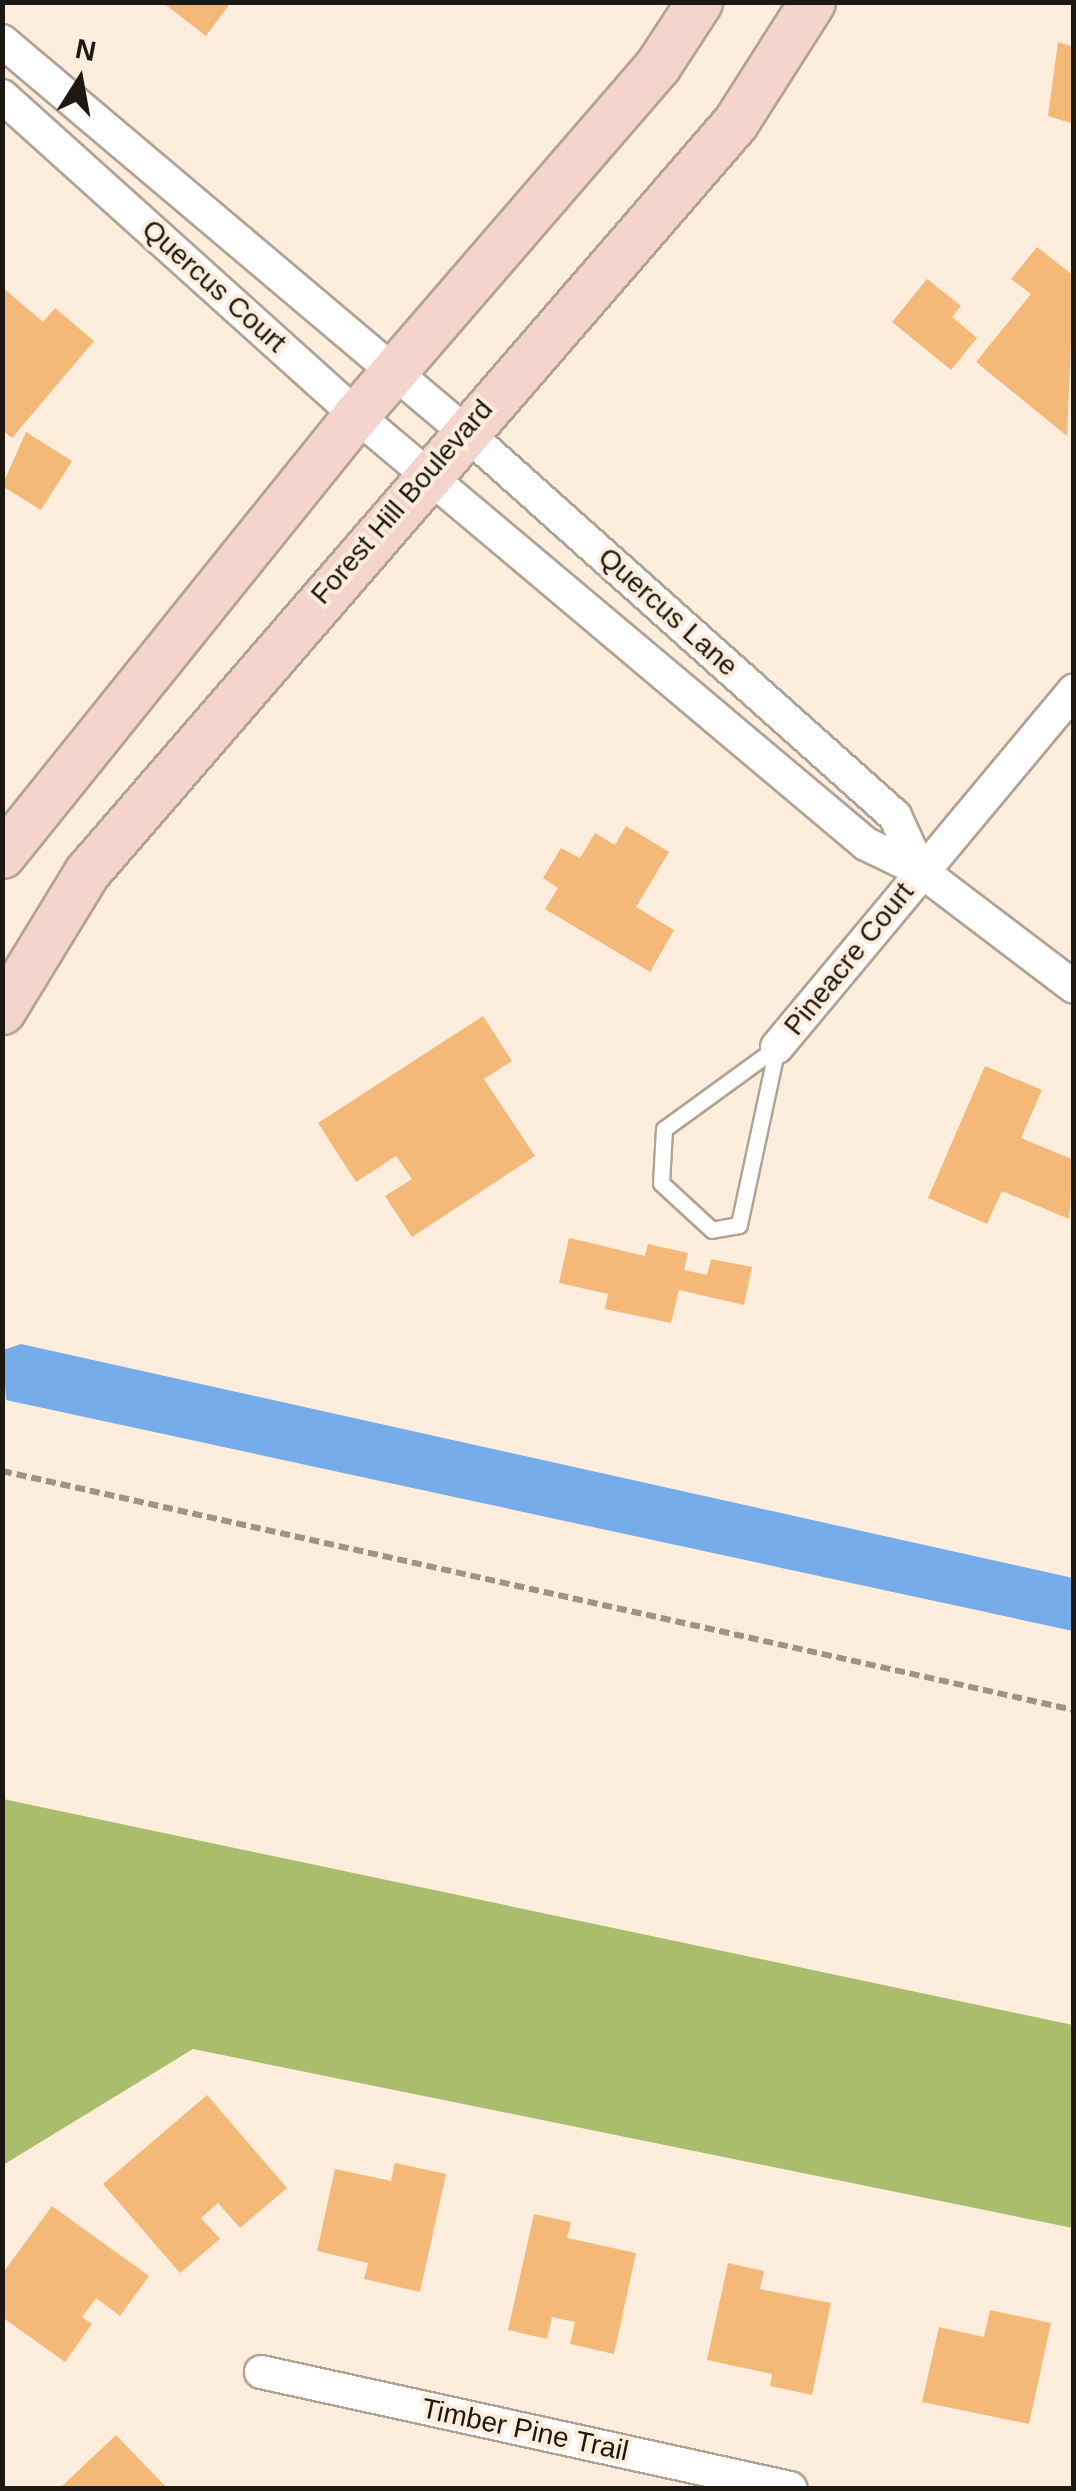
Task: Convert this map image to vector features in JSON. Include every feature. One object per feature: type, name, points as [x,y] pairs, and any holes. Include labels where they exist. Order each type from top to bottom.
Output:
[{"type":"main road","points":[[2,855],[356,414],[658,64],[700,2]]},
{"type":"main road","name":"Forest Hill Boulevard","points":[[2,1011],[87,872],[427,473],[735,123],[812,2]]},
{"type":"street","name":"Quercus Court","points":[[2,42],[393,371]]},
{"type":"street","name":"Quercus Court","points":[[2,96],[427,473]]},
{"type":"street","points":[[106,189],[137,155]]},
{"type":"street","name":"Quercus Lane","points":[[393,371],[896,816],[920,870]]},
{"type":"street","name":"Quercus Lane","points":[[427,473],[866,844],[920,870],[1074,987]]},
{"type":"street","name":"Pineacre Court","points":[[778,1047],[920,870],[1074,690]]},
{"type":"street","name":"Timber Pine Trail","points":[[261,2372],[790,2488]]},
{"type":"lane","points":[[778,1047],[740,1225],[712,1230],[661,1183],[664,1129],[778,1047]]},
{"type":"path","points":[[2,1471],[1074,1710]]},
{"type":"green space","points":[[3,1799],[1073,2025],[1073,2228],[193,2049],[3,2165]]},
{"type":"water","points":[[21,1344],[1073,1578],[1073,1631],[6,1400],[3,1350]]},
{"type":"building","points":[[162,2],[231,2],[206,36]]},
{"type":"building","points":[[1058,42],[1074,47],[1074,124],[1048,116]]},
{"type":"building","points":[[1037,247],[1074,276],[1067,436],[976,362],[1031,294],[1011,279]]},
{"type":"building","points":[[927,279],[961,306],[952,317],[977,338],[951,370],[892,322]]},
{"type":"building","points":[[2,287],[43,322],[55,308],[94,341],[12,438],[2,430]]},
{"type":"building","points":[[26,432],[72,461],[41,510],[2,486]]},
{"type":"building","points":[[626,826],[669,852],[636,907],[674,930],[650,972],[545,909],[558,888],[543,878],[561,848],[580,858],[595,833],[615,845]]},
{"type":"building","points":[[483,1016],[512,1061],[484,1079],[535,1156],[412,1237],[385,1196],[412,1179],[396,1156],[356,1182],[318,1123]]},
{"type":"building","points":[[985,1066],[1042,1090],[1021,1138],[1074,1160],[1069,1219],[1002,1191],[987,1224],[928,1198]]},
{"type":"building","points":[[569,1238],[645,1256],[648,1244],[688,1253],[684,1270],[707,1275],[711,1259],[752,1267],[744,1305],[679,1290],[671,1323],[605,1309],[608,1294],[559,1283]]},
{"type":"building","points":[[207,2095],[287,2188],[240,2228],[218,2203],[201,2218],[220,2239],[180,2273],[103,2184]]},
{"type":"building","points":[[395,2163],[446,2174],[420,2292],[364,2279],[368,2263],[317,2251],[335,2169],[391,2181]]},
{"type":"building","points":[[52,2206],[149,2276],[120,2316],[96,2298],[82,2317],[92,2324],[65,2362],[2,2317],[2,2274]]},
{"type":"building","points":[[534,2214],[571,2222],[567,2238],[636,2253],[614,2354],[570,2344],[575,2322],[552,2317],[547,2339],[508,2330]]},
{"type":"building","points":[[728,2263],[764,2271],[760,2289],[831,2303],[812,2395],[770,2386],[772,2374],[707,2360]]},
{"type":"building","points":[[990,2310],[1051,2323],[1029,2424],[922,2402],[939,2327],[984,2337]]},
{"type":"building","points":[[116,2435],[167,2488],[60,2488]]}]
